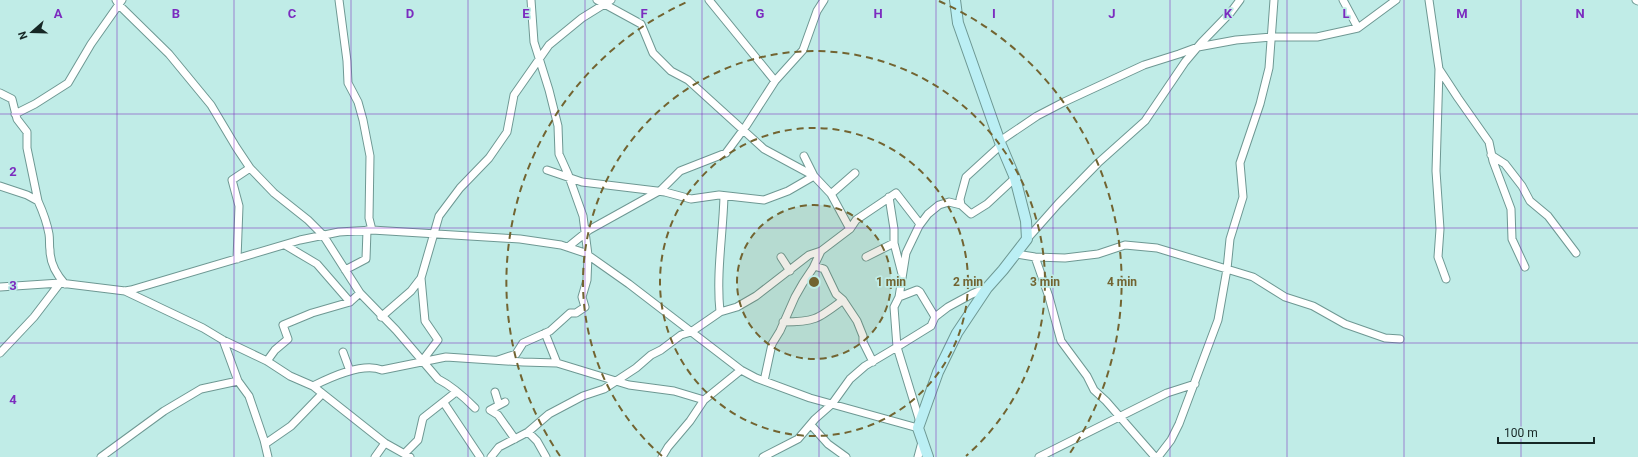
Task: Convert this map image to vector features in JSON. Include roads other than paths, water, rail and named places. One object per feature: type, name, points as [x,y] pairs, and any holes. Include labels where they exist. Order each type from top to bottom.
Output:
[{"type":"street","points":[[339,0],[347,60],[348,83],[360,108],[370,156],[370,230],[366,259],[345,270]]},
{"type":"street","points":[[498,360],[516,354],[523,343],[550,331],[570,313],[576,313],[585,307],[582,297],[587,280],[588,255],[583,216],[570,178],[558,154],[558,126],[534,42],[531,0]]},
{"type":"street","points":[[597,0],[608,2],[641,24],[653,53],[671,71],[688,80],[764,148],[814,176]]},
{"type":"street","points":[[709,0],[775,81]]},
{"type":"street","points":[[568,247],[585,233],[618,213],[658,192],[680,171],[726,153],[775,81],[804,50],[817,12],[824,0]]},
{"type":"street","points":[[955,0],[958,23],[1015,178],[1026,221],[1027,239]]},
{"type":"street","points":[[919,425],[938,372],[957,333],[986,288],[1058,204],[1098,163],[1145,121],[1181,68],[1240,0]]},
{"type":"street","points":[[1158,457],[1171,440],[1179,424],[1218,320],[1227,269],[1230,240],[1243,197],[1240,163],[1260,104],[1269,68],[1274,0]]},
{"type":"street","points":[[1343,0],[1358,28]]},
{"type":"street","points":[[961,205],[960,199],[966,177],[1001,143],[1037,116],[1144,64],[1198,47],[1236,40],[1272,37],[1317,37],[1358,28],[1396,0]]},
{"type":"street","points":[[1429,0],[1439,69],[1436,170],[1440,229],[1438,257],[1446,279]]},
{"type":"street","points":[[15,114],[35,104],[68,82],[119,2],[156,40],[204,96],[250,168],[274,193],[308,220],[322,235],[360,293],[381,317],[396,330],[438,378],[475,408]]},
{"type":"street","points":[[422,361],[438,340],[425,321],[421,278],[439,216],[460,188],[489,158],[507,132],[514,95],[549,45],[582,18],[608,2]]},
{"type":"street","points":[[1439,69],[1489,142],[1491,155],[1511,209],[1512,239],[1525,267]]},
{"type":"street","points":[[0,93],[12,99],[15,114],[20,124],[27,132],[29,160],[38,201],[46,222],[50,253],[56,274],[63,284]]},
{"type":"street","points":[[1491,155],[1505,164],[1522,186],[1530,201],[1548,216],[1576,253]]},
{"type":"street","points":[[804,156],[814,176],[831,194],[850,229]]},
{"type":"street","points":[[237,259],[239,206],[232,180],[250,168]]},
{"type":"street","points":[[547,170],[582,182],[658,192],[691,199],[724,196],[764,200],[788,191],[814,176]]},
{"type":"street","points":[[831,194],[855,173]]},
{"type":"street","points":[[928,457],[922,442],[919,425],[896,347],[894,307],[899,297],[903,279],[906,253],[909,244],[920,224],[928,214],[939,205],[949,202],[961,205],[971,214],[987,204],[1015,178]]},
{"type":"street","points":[[0,186],[27,195],[38,201]]},
{"type":"street","points":[[491,457],[499,447],[528,432],[549,414],[583,396],[604,389],[636,368],[651,355],[662,350],[681,336],[692,332],[720,312],[737,307],[756,296],[809,255],[821,251],[850,229],[856,220],[896,193],[920,224]]},
{"type":"street","points":[[720,312],[718,290],[723,231],[724,196]]},
{"type":"street","points":[[889,197],[894,229],[894,243],[903,279]]},
{"type":"street","points":[[0,287],[63,284],[125,290],[144,287],[285,245],[339,232],[370,230],[520,239],[561,245],[588,255],[629,284],[741,370],[756,378],[832,404],[919,425]]},
{"type":"street","points":[[866,256],[894,243]]},
{"type":"street","points":[[285,245],[317,264],[350,302]]},
{"type":"street","points":[[1016,254],[1035,257],[1065,258],[1098,254],[1125,245],[1157,248],[1253,277],[1285,297],[1313,306],[1345,324],[1385,338],[1400,339]]},
{"type":"street","points":[[764,381],[772,344],[800,288],[814,266],[821,251]]},
{"type":"street","points":[[781,257],[790,270]]},
{"type":"street","points":[[1035,257],[1049,297],[1061,341],[1087,376],[1094,390],[1121,417],[1155,457]]},
{"type":"street","points":[[814,266],[824,269],[836,294],[843,300],[857,321],[863,336],[863,342],[873,362]]},
{"type":"street","points":[[381,317],[411,291],[421,278]]},
{"type":"street","points":[[0,354],[63,284]]},
{"type":"street","points":[[763,457],[775,454],[798,439],[811,426],[815,419],[832,404],[850,379],[865,366],[931,326],[936,317],[955,302],[986,288]]},
{"type":"street","points":[[125,290],[203,328],[223,340],[267,361],[290,376],[313,386],[385,443],[407,455],[418,440],[423,418],[444,403],[456,392]]},
{"type":"street","points":[[899,297],[917,290],[920,292],[936,317]]},
{"type":"street","points":[[267,361],[275,350],[288,339],[283,324],[312,312],[350,302],[360,293]]},
{"type":"street","points":[[783,322],[804,322],[819,318],[843,300]]},
{"type":"street","points":[[545,333],[557,363]]},
{"type":"street","points":[[223,340],[238,381],[249,396],[268,457]]},
{"type":"street","points":[[343,352],[350,371]]},
{"type":"street","points":[[313,386],[326,379],[362,368],[375,367],[382,370],[446,357],[557,363],[615,381],[641,387],[674,391],[704,400]]},
{"type":"street","points":[[662,457],[704,400],[741,370]]},
{"type":"street","points":[[102,457],[164,411],[202,389],[238,381]]},
{"type":"street","points":[[1039,457],[1166,394],[1195,384]]},
{"type":"street","points":[[495,392],[502,404],[490,410],[498,415],[515,439]]},
{"type":"street","points":[[265,444],[291,426],[322,394]]},
{"type":"street","points":[[444,403],[480,457]]},
{"type":"street","points":[[811,426],[828,444],[846,457]]},
{"type":"street","points":[[528,432],[537,441],[546,457]]},
{"type":"street","points":[[918,457],[922,442]]},
{"type":"street","points":[[375,457],[385,443]]}]
